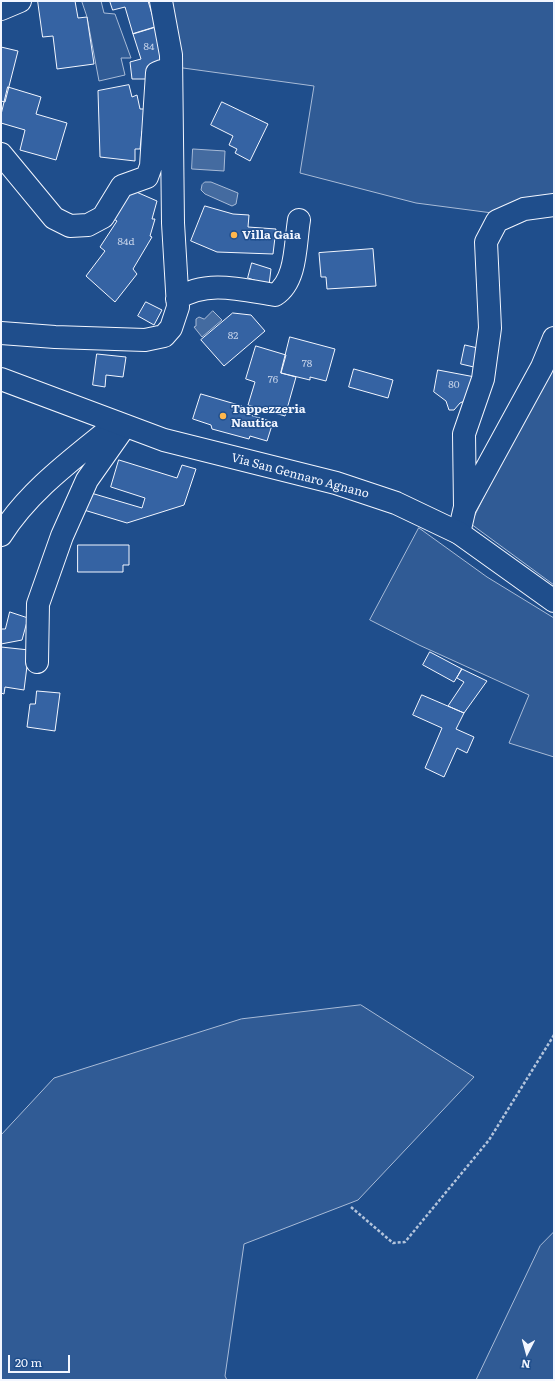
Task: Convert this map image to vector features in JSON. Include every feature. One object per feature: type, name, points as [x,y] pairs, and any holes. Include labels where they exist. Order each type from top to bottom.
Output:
[{"type":"street","points":[[1,9],[20,1]]},
{"type":"street","points":[[1,333],[55,337],[145,340],[164,336],[171,328],[178,307],[173,201],[171,55],[161,1]]},
{"type":"street","points":[[1,154],[54,218],[70,226],[88,225],[103,217],[122,186],[147,177],[151,166],[157,73],[171,69]]},
{"type":"street","points":[[459,533],[465,507],[464,434],[483,379],[490,328],[486,242],[496,221],[524,209],[554,205]]},
{"type":"street","points":[[177,299],[189,291],[214,287],[275,295],[282,290],[290,276],[299,220]]},
{"type":"street","points":[[465,507],[542,367],[554,338]]},
{"type":"street","name":"Via San Gennaro Agnano","points":[[1,379],[164,440],[336,483],[396,503],[459,533],[554,602]]},
{"type":"street","points":[[1,535],[12,517],[46,482],[121,424]]},
{"type":"street","points":[[37,662],[38,604],[62,536],[87,480],[121,424]]},
{"type":"path","points":[[351,1207],[393,1242],[405,1242],[489,1140],[554,1035]]},
{"type":"shaded area","points":[[82,1],[101,1],[104,13],[115,14],[131,58],[121,58],[125,75],[99,81],[87,17]]},
{"type":"shaded area","points":[[167,1],[554,1],[554,197],[500,214],[416,203],[300,173],[314,86],[183,68]]},
{"type":"shaded area","points":[[193,149],[225,151],[224,171],[192,169]]},
{"type":"shaded area","points":[[205,182],[211,182],[238,193],[236,204],[232,206],[205,194],[201,190],[202,185]]},
{"type":"shaded area","points":[[213,311],[222,320],[202,337],[194,327],[196,326],[196,319],[199,317],[204,319]]},
{"type":"shaded area","points":[[549,365],[554,369],[554,585],[471,524]]},
{"type":"shaded area","points":[[419,528],[487,577],[554,618],[554,757],[509,743],[529,695],[419,645],[370,620]]},
{"type":"shaded area","points":[[361,1005],[474,1077],[358,1200],[244,1244],[225,1376],[227,1380],[1,1380],[1,1135],[54,1078],[241,1019]]},
{"type":"shaded area","points":[[554,1232],[554,1380],[476,1380],[540,1246]]},
{"type":"building","points":[[38,1],[75,1],[78,18],[87,17],[94,64],[57,69],[53,36],[43,37]]},
{"type":"building","points":[[110,1],[148,1],[156,27],[133,34],[125,7],[113,10]]},
{"type":"building","points":[[156,27],[166,67],[147,79],[132,79],[130,62],[141,59],[133,34]]},
{"type":"building","points":[[1,47],[18,51],[5,102],[1,101]]},
{"type":"building","points":[[129,85],[132,97],[137,95],[140,109],[146,109],[147,130],[142,131],[140,149],[135,149],[135,161],[100,157],[98,91]]},
{"type":"building","points":[[8,87],[41,97],[36,114],[67,123],[56,160],[20,150],[25,130],[1,123],[1,115]]},
{"type":"building","points":[[222,102],[268,124],[250,161],[235,153],[237,149],[229,145],[233,136],[211,125]]},
{"type":"building","points":[[125,187],[157,201],[152,219],[155,219],[150,236],[152,237],[133,269],[137,274],[115,302],[86,276],[105,251],[100,247],[117,221],[112,218]]},
{"type":"building","name":"Villa Gaia","points":[[205,206],[233,214],[249,215],[248,227],[276,229],[273,254],[217,252],[191,241]]},
{"type":"building","points":[[373,249],[376,286],[327,289],[326,277],[321,277],[319,253]]},
{"type":"building","points":[[252,263],[271,269],[269,285],[248,278]]},
{"type":"building","points":[[146,302],[162,310],[154,325],[138,316]]},
{"type":"building","points":[[233,313],[251,315],[265,331],[224,366],[201,340]]},
{"type":"building","points":[[290,337],[335,349],[326,381],[310,377],[310,380],[281,373]]},
{"type":"building","points":[[465,345],[482,349],[478,368],[461,364]]},
{"type":"building","points":[[256,346],[286,355],[281,373],[296,377],[285,416],[248,405],[255,382],[246,379]]},
{"type":"building","points":[[97,354],[126,357],[123,377],[106,375],[105,387],[93,385]]},
{"type":"building","points":[[354,369],[393,380],[388,398],[349,387]]},
{"type":"building","points":[[438,370],[475,377],[471,398],[460,403],[454,410],[449,410],[446,401],[434,392]]},
{"type":"building","name":"Tappezzeria Nautica","points":[[201,394],[242,406],[240,412],[273,422],[267,441],[250,436],[249,439],[212,429],[211,425],[193,419]]},
{"type":"building","points":[[119,460],[177,478],[182,465],[196,469],[184,505],[127,523],[84,510],[91,493],[142,508],[145,498],[111,487]]},
{"type":"building","points":[[78,545],[129,545],[129,565],[123,565],[123,572],[78,572]]},
{"type":"building","points":[[10,612],[28,618],[22,640],[1,644],[1,629],[5,629]]},
{"type":"building","points":[[1,647],[29,650],[24,690],[5,687],[4,694],[1,693]]},
{"type":"building","points":[[430,652],[462,669],[454,682],[423,665]]},
{"type":"building","points":[[462,669],[487,681],[464,713],[448,706],[464,682],[457,678]]},
{"type":"building","points":[[37,691],[60,693],[55,731],[27,727],[30,704],[35,704]]},
{"type":"building","points":[[422,695],[464,713],[456,729],[474,737],[467,753],[457,748],[444,777],[425,768],[442,728],[413,715]]},
{"type":"place","name":"Villa Gaia","points":[[234,235]]},
{"type":"place","name":"Tappezzeria Nautica","points":[[223,416]]}]
